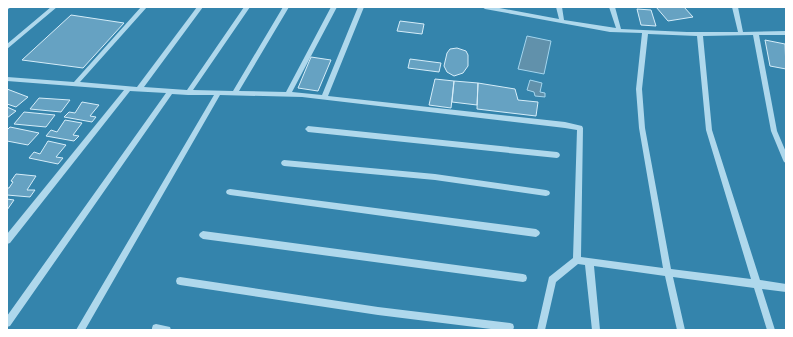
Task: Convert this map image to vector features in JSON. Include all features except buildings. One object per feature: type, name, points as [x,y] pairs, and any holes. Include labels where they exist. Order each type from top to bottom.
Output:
[{"type":"lane","points":[[7,47],[54,7]]},
{"type":"lane","points":[[76,83],[144,7]]},
{"type":"lane","points":[[139,89],[200,7]]},
{"type":"lane","points":[[188,93],[247,7]]},
{"type":"lane","points":[[234,94],[286,7]]},
{"type":"lane","points":[[288,95],[334,7]]},
{"type":"lane","points":[[324,98],[361,7]]},
{"type":"lane","points":[[485,7],[619,31],[700,34],[786,33]]},
{"type":"lane","points":[[521,7],[522,14]]},
{"type":"lane","points":[[558,7],[562,21]]},
{"type":"lane","points":[[612,7],[619,31]]},
{"type":"lane","points":[[735,7],[741,34]]},
{"type":"lane","points":[[645,32],[639,89],[642,128],[668,272],[681,330]]},
{"type":"lane","points":[[700,34],[709,130],[771,330]]},
{"type":"lane","points":[[756,34],[774,131],[786,160]]},
{"type":"lane","points":[[7,79],[76,83],[170,92],[288,95],[324,98],[565,124],[580,128],[577,260]]},
{"type":"lane","points":[[7,240],[129,88]]},
{"type":"lane","points":[[7,323],[170,92]]},
{"type":"lane","points":[[80,330],[218,93]]},
{"type":"lane","points":[[308,130],[557,155]]},
{"type":"lane","points":[[284,163],[435,177],[546,193]]},
{"type":"lane","points":[[230,192],[536,233]]},
{"type":"lane","points":[[203,235],[524,278]]},
{"type":"lane","points":[[541,330],[552,280],[577,260],[786,288]]},
{"type":"lane","points":[[589,261],[596,330]]},
{"type":"lane","points":[[180,281],[370,310],[457,326],[510,327]]},
{"type":"lane","points":[[156,328],[167,330]]},
{"type":"shaded area","points":[[7,7],[786,7],[786,330],[7,330]]},
{"type":"shaded area","points":[[527,36],[551,41],[544,74],[518,69]]},
{"type":"shaded area","points":[[530,80],[542,83],[540,92],[545,93],[545,97],[535,96],[534,92],[527,90]]}]
